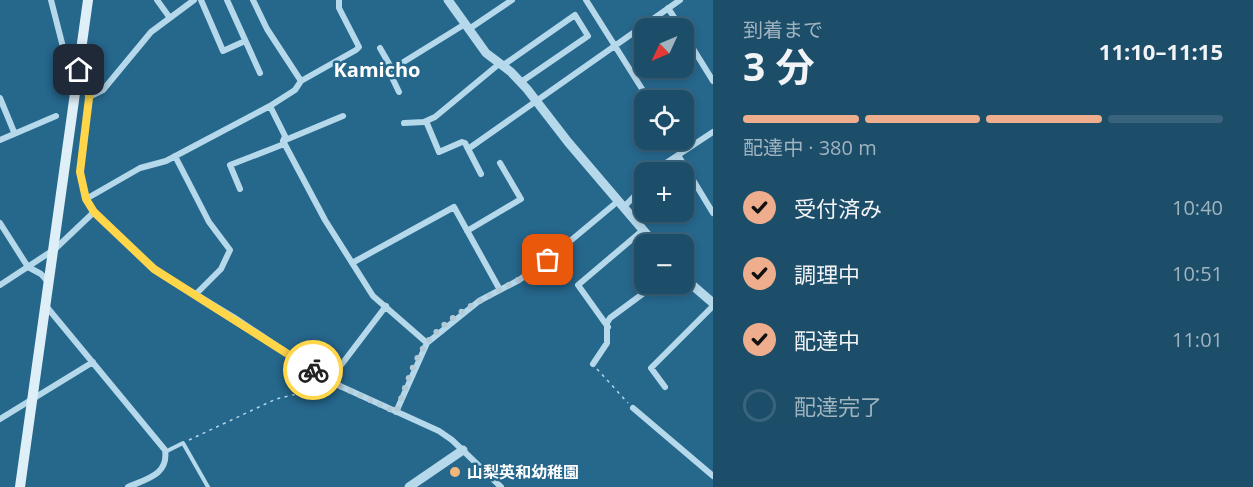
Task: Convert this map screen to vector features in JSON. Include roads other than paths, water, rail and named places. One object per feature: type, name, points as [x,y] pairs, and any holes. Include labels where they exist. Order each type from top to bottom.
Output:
[{"type":"main road","points":[[20,487],[88,0]]},
{"type":"street","points":[[51,0],[65,55],[88,82],[89,98],[80,172],[86,199],[94,212],[154,269],[328,380],[439,431],[463,450],[501,487]]},
{"type":"street","points":[[157,0],[170,18]]},
{"type":"street","points":[[89,98],[104,90],[146,37],[194,0]]},
{"type":"street","points":[[201,0],[223,51],[245,41]]},
{"type":"street","points":[[227,0],[260,73]]},
{"type":"street","points":[[253,0],[267,29],[301,81]]},
{"type":"street","points":[[86,199],[140,168],[175,156],[270,106],[295,90],[301,81],[360,47],[339,8],[339,0]]},
{"type":"street","points":[[448,0],[486,53],[521,82],[537,100],[620,205],[646,234]]},
{"type":"street","points":[[399,92],[389,71],[512,0]]},
{"type":"street","points":[[586,0],[643,90]]},
{"type":"street","points":[[468,149],[680,0]]},
{"type":"street","points":[[668,8],[674,18]]},
{"type":"street","points":[[404,123],[426,121],[457,101],[500,65],[575,15],[588,36],[521,82]]},
{"type":"street","points":[[380,48],[392,69]]},
{"type":"street","points":[[694,50],[713,81]]},
{"type":"street","points":[[0,98],[14,132]]},
{"type":"street","points":[[270,106],[285,136],[284,142],[325,220],[373,296],[427,343]]},
{"type":"street","points":[[240,189],[230,165],[343,116]]},
{"type":"street","points":[[0,140],[14,132],[56,117]]},
{"type":"street","points":[[426,121],[439,152],[462,142],[481,174]]},
{"type":"street","points":[[670,162],[713,132]]},
{"type":"street","points":[[678,150],[713,213]]},
{"type":"street","points":[[175,156],[209,222],[230,250],[221,269],[196,294]]},
{"type":"street","points":[[467,231],[521,199],[500,163]]},
{"type":"street","points":[[396,412],[427,343],[478,301],[545,262],[634,194]]},
{"type":"street","points":[[352,263],[454,207],[500,290]]},
{"type":"street","points":[[0,285],[55,249],[94,212]]},
{"type":"street","points":[[0,223],[28,267],[41,274],[50,283]]},
{"type":"street","points":[[608,327],[578,285],[643,230]]},
{"type":"street","points":[[665,387],[651,368],[713,305],[694,287]]},
{"type":"street","points":[[593,364],[607,344],[610,318],[642,294]]},
{"type":"street","points":[[46,306],[165,452],[164,466],[160,473],[128,487]]},
{"type":"street","points":[[328,380],[386,306]]},
{"type":"street","points":[[0,419],[93,362]]},
{"type":"street","points":[[633,408],[713,476]]},
{"type":"street","points":[[409,487],[463,450]]},
{"type":"lane","points":[[165,452],[183,443],[208,487]]},
{"type":"place","name":"山梨英和幼稚園","points":[[455,472]]},
{"type":"district","name":"Kamicho","points":[[377,70]]}]
